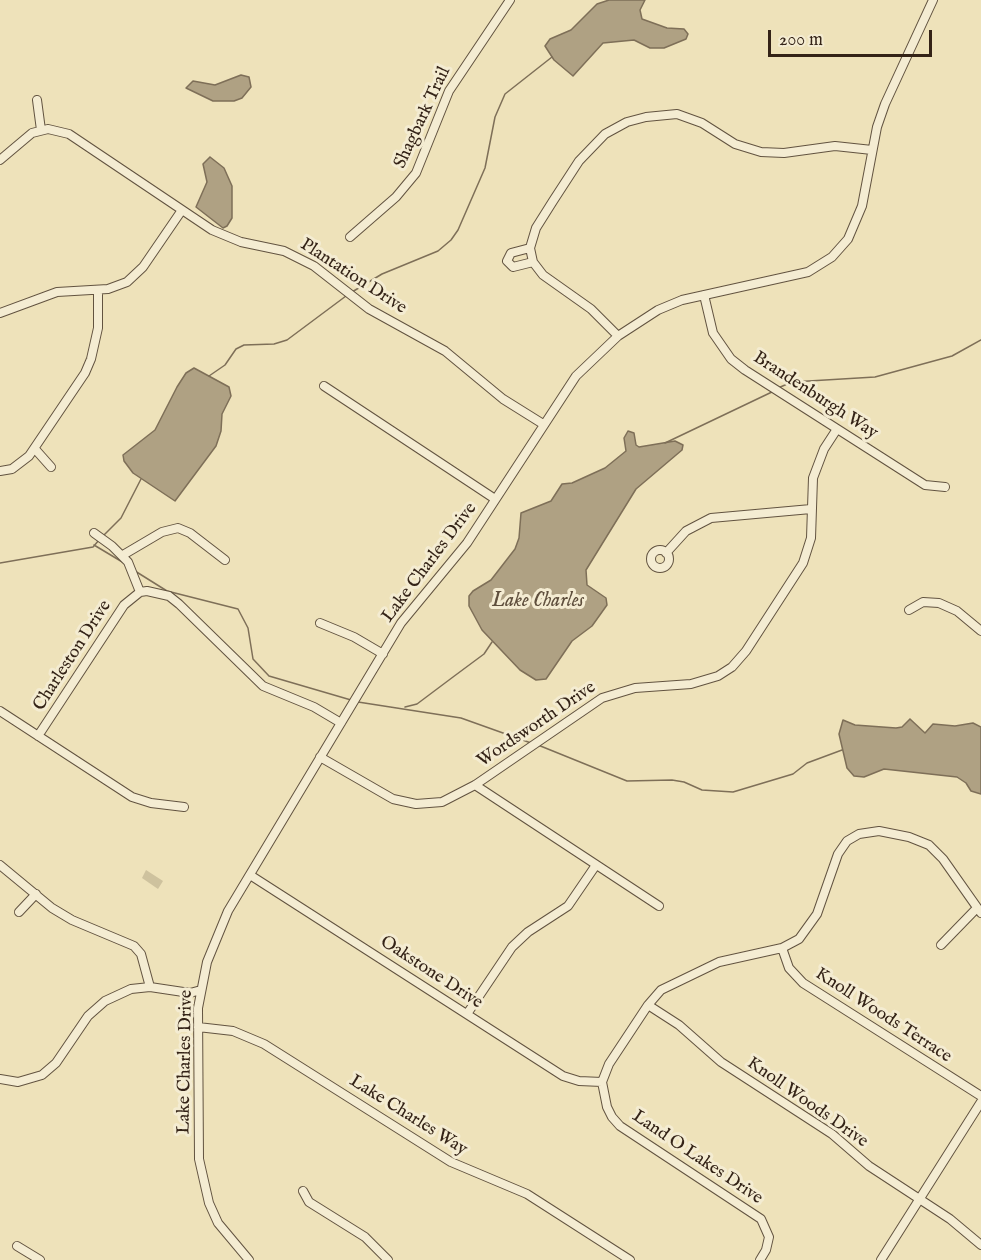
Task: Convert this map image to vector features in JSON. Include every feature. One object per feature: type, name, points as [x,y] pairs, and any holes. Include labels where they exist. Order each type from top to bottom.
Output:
[{"type":"street","name":"Shagbark Trail","points":[[350,237],[396,197],[416,173],[449,91],[510,0]]},
{"type":"street","name":"Lake Charles Drive","points":[[249,1260],[218,1223],[202,1181],[199,1160],[198,1027],[201,990],[217,934],[401,623],[467,543],[576,376],[618,336],[658,310],[704,295],[797,276],[832,257],[848,239],[858,220],[872,150],[885,104],[933,0]]},
{"type":"street","points":[[0,160],[24,138],[41,130],[34,101]]},
{"type":"street","points":[[618,336],[591,309],[543,275],[534,262],[530,248],[536,228],[588,150],[613,129],[646,117],[666,114],[687,116],[735,144],[761,152],[784,153],[835,146],[872,150]]},
{"type":"street","name":"Plantation Drive","points":[[41,130],[55,130],[69,135],[226,237],[284,251],[314,266],[369,309],[445,351],[503,399],[543,424]]},
{"type":"street","points":[[0,313],[57,292],[118,287],[136,276],[182,210]]},
{"type":"street","points":[[530,248],[511,254],[507,261],[513,267],[534,262]]},
{"type":"street","points":[[0,471],[12,469],[35,449],[92,359],[98,328],[98,290]]},
{"type":"street","name":"Brandenburgh Way","points":[[704,295],[713,333],[731,358],[925,485],[945,487]]},
{"type":"street","points":[[324,386],[495,499]]},
{"type":"street","name":"Wordsworth Drive","points":[[320,757],[381,794],[406,803],[442,802],[475,785],[602,698],[635,688],[702,682],[732,668],[746,651],[802,563],[811,538],[812,488],[816,468],[837,429]]},
{"type":"street","points":[[35,449],[51,467]]},
{"type":"street","points":[[666,553],[686,531],[711,518],[812,509]]},
{"type":"street","points":[[123,555],[162,532],[178,528],[190,533],[225,560]]},
{"type":"street","points":[[94,533],[123,555],[140,592],[169,597],[192,615],[263,686],[314,707],[341,723]]},
{"type":"street","name":"Charleston Drive","points":[[38,736],[124,604],[140,592]]},
{"type":"street","points":[[909,610],[923,602],[939,603],[957,610],[981,631]]},
{"type":"street","points":[[320,623],[354,637],[383,654]]},
{"type":"street","points":[[0,711],[132,797],[151,803],[184,807]]},
{"type":"street","points":[[475,785],[659,906]]},
{"type":"street","points":[[602,1082],[609,1064],[648,1005],[661,990],[673,981],[719,962],[782,948],[798,939],[810,925],[841,848],[853,837],[866,832],[909,837],[929,845],[943,859],[979,911],[941,945]]},
{"type":"street","points":[[0,865],[72,920],[134,946],[141,954],[150,987]]},
{"type":"street","points":[[467,1014],[512,947],[528,932],[568,906],[596,865]]},
{"type":"street","name":"Oakstone Drive","points":[[250,875],[563,1076],[579,1081],[602,1082]]},
{"type":"street","points":[[19,912],[36,894]]},
{"type":"street","name":"Knoll Woods Terrace","points":[[782,948],[789,968],[803,983],[981,1096]]},
{"type":"street","points":[[0,1079],[18,1082],[42,1075],[56,1063],[88,1016],[105,1001],[131,989],[150,987],[190,993],[201,990]]},
{"type":"street","name":"Knoll Woods Drive","points":[[648,1005],[679,1025],[721,1062],[832,1134],[869,1166],[981,1245]]},
{"type":"street","name":"Lake Charles Way","points":[[198,1027],[233,1031],[264,1044],[450,1161],[527,1194],[630,1260]]},
{"type":"street","name":"Land O Lakes Drive","points":[[602,1082],[607,1107],[620,1125],[761,1219],[769,1238],[760,1260]]},
{"type":"street","points":[[882,1260],[981,1102]]},
{"type":"street","points":[[303,1191],[309,1202],[364,1237],[388,1260]]},
{"type":"street","points":[[17,1246],[40,1260]]},
{"type":"shaded area","points":[[146,870],[163,881],[158,889],[142,878]]},
{"type":"water","points":[[609,0],[645,0],[640,10],[642,19],[667,28],[684,29],[688,34],[686,39],[664,48],[650,48],[634,40],[603,43],[573,76],[554,60],[545,46],[550,39],[571,30],[597,4]]},
{"type":"water","points":[[241,75],[249,77],[251,87],[242,98],[234,101],[213,101],[186,88],[193,81],[215,85]]},
{"type":"water","points":[[210,157],[224,168],[232,186],[232,218],[223,228],[196,207],[207,182],[203,164]]},
{"type":"water","points":[[194,368],[229,387],[231,396],[222,414],[221,431],[216,446],[175,501],[133,473],[124,461],[123,455],[155,430],[177,387],[186,373]]},
{"type":"water","name":"Lake Charles","points":[[628,431],[634,433],[636,445],[639,447],[675,441],[683,445],[682,450],[636,489],[586,570],[587,585],[606,598],[607,605],[592,626],[572,641],[546,679],[536,680],[520,670],[482,630],[469,606],[469,596],[491,580],[515,549],[519,538],[521,513],[551,501],[562,484],[572,483],[605,468],[626,451],[624,438]]},
{"type":"water","points":[[910,719],[925,733],[933,724],[955,726],[973,723],[981,727],[981,794],[971,791],[966,783],[957,777],[884,769],[864,777],[854,776],[847,768],[839,734],[843,720],[855,725],[896,728],[902,727]]},
{"type":"waterway","points":[[352,292],[382,274],[438,251],[451,240],[458,230],[485,168],[495,117],[505,94],[552,57]]},
{"type":"waterway","points":[[209,376],[225,365],[236,349],[244,345],[274,344],[287,340],[346,296]]},
{"type":"waterway","points":[[778,388],[792,382],[875,377],[952,356],[981,340]]},
{"type":"waterway","points":[[665,443],[774,391]]},
{"type":"waterway","points":[[103,536],[121,518],[141,479]]},
{"type":"waterway","points":[[0,563],[93,547],[99,540]]},
{"type":"waterway","points":[[94,545],[124,563]]},
{"type":"waterway","points":[[135,571],[167,591],[238,609],[248,628],[253,659],[269,676],[351,700]]},
{"type":"waterway","points":[[405,707],[417,704],[484,654],[492,642]]},
{"type":"waterway","points":[[358,702],[461,718],[531,743]]},
{"type":"waterway","points":[[538,745],[627,781],[672,780],[684,782],[702,790],[733,792],[793,774],[807,763],[842,750]]}]
